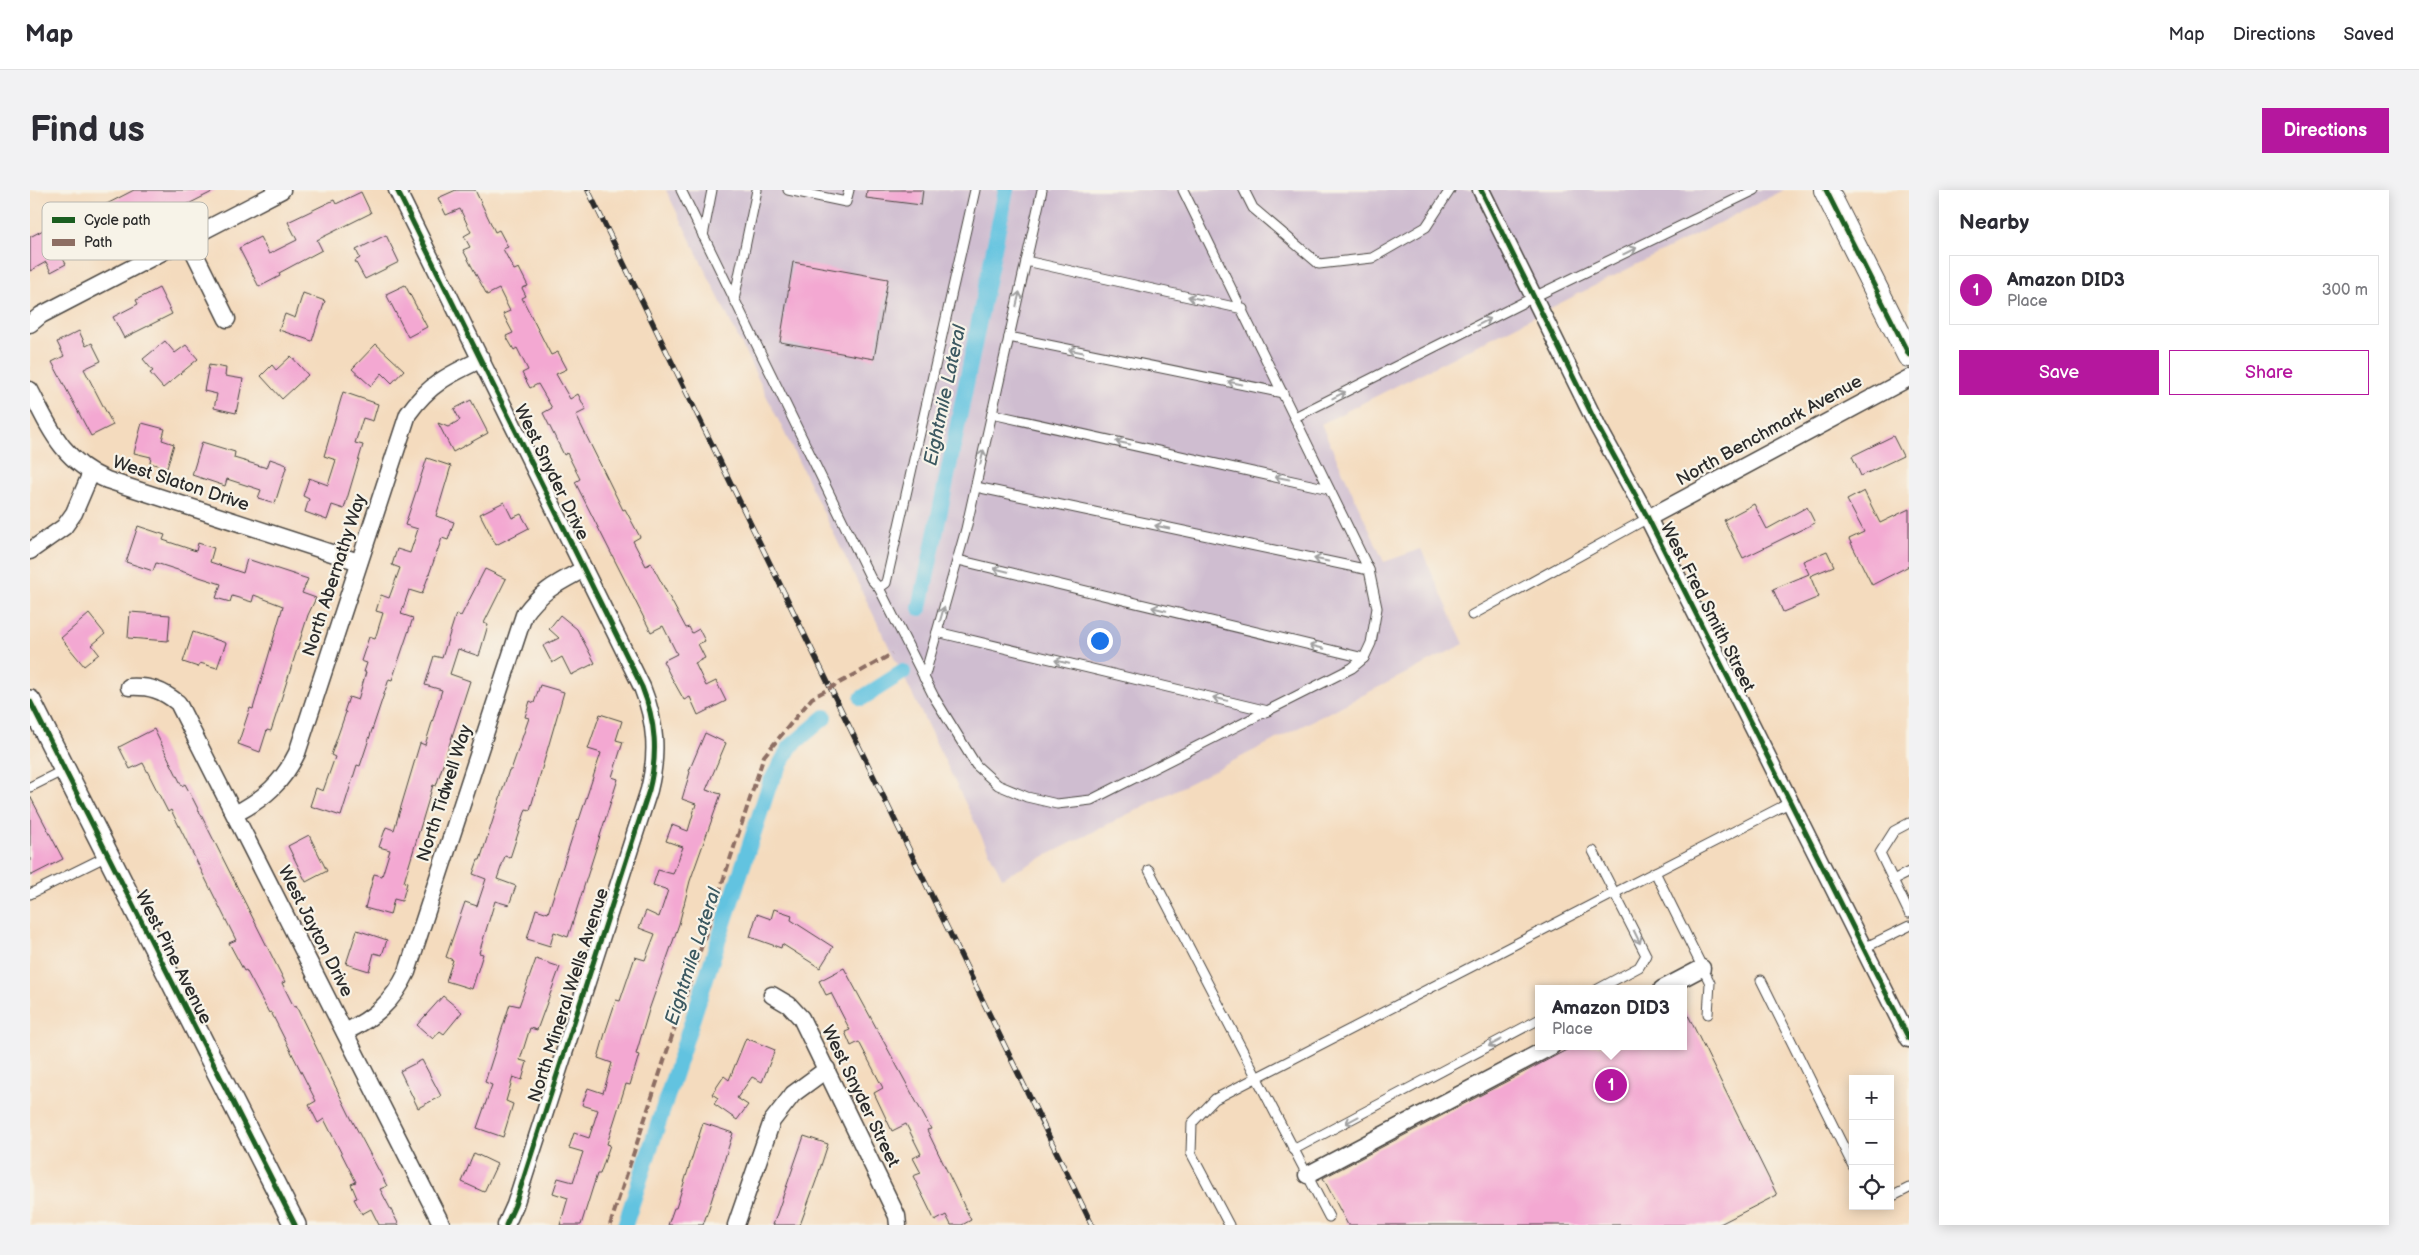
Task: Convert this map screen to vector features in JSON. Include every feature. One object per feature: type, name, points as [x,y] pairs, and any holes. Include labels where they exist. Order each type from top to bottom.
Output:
[{"type":"main road","points":[[1826,190],[1909,355]]},
{"type":"street","points":[[208,227],[282,190]]},
{"type":"street","name":"West Snyder Drive","points":[[397,190],[482,359],[648,704],[655,738],[653,773]]},
{"type":"street","name":"West Fred Smith Street","points":[[1481,190],[1598,427],[1648,518],[1909,1039]]},
{"type":"street","points":[[30,324],[41,315],[145,260]]},
{"type":"street","points":[[198,260],[227,319]]},
{"type":"street","name":"North Abernathy Way","points":[[235,814],[266,796],[289,769],[296,753],[408,414],[431,386],[482,359]]},
{"type":"street","name":"North Benchmark Avenue","points":[[1648,518],[1909,378]]},
{"type":"street","name":"West Slaton Drive","points":[[30,390],[63,449],[75,462],[91,473],[107,480],[359,562]]},
{"type":"street","points":[[30,551],[64,527],[74,513],[91,473]]},
{"type":"street","name":"North Tidwell Way","points":[[345,1032],[376,1014],[389,1002],[407,972],[517,631],[524,615],[535,600],[548,588],[584,569]]},
{"type":"street","name":"West Jayton Drive","points":[[129,686],[147,686],[164,692],[178,703],[442,1225]]},
{"type":"street","name":"West Pine Avenue","points":[[30,701],[295,1225]]},
{"type":"street","name":"North Mineral Wells Avenue","points":[[506,1225],[515,1205],[653,773]]},
{"type":"street","points":[[1670,985],[1702,968]]},
{"type":"street","name":"West Snyder Street","points":[[772,995],[789,1006],[801,1018],[897,1216],[898,1225]]},
{"type":"street","points":[[1307,1175],[1544,1050]]},
{"type":"street","points":[[736,1225],[772,1121],[793,1094],[827,1069]]},
{"type":"lane","points":[[680,190],[871,579],[879,588],[924,678],[976,765],[998,785],[1027,797],[1057,804],[1091,800],[1352,668],[1364,658],[1371,643],[1377,608],[1369,570],[1243,309],[1183,190]]},
{"type":"lane","points":[[703,236],[712,190]]},
{"type":"lane","points":[[734,300],[757,190]]},
{"type":"lane","points":[[788,190],[846,202],[849,190]]},
{"type":"lane","points":[[879,588],[886,583],[975,190]]},
{"type":"lane","points":[[924,678],[958,560],[976,487],[1042,190]]},
{"type":"lane","points":[[1244,190],[1253,208],[1320,264],[1372,258],[1380,254],[1426,227],[1450,190]]},
{"type":"lane","points":[[1295,417],[1534,297],[1755,190]]},
{"type":"lane","points":[[1026,261],[1243,309]]},
{"type":"lane","points":[[1009,337],[1283,393]]},
{"type":"lane","points":[[992,414],[1330,489]]},
{"type":"lane","points":[[976,487],[1369,570]]},
{"type":"lane","points":[[1472,615],[1648,518]]},
{"type":"lane","points":[[958,560],[1364,658]]},
{"type":"lane","points":[[937,632],[1268,711]]},
{"type":"lane","points":[[30,787],[64,770]]},
{"type":"lane","points":[[1229,1225],[1191,1153],[1192,1124],[1215,1099],[1791,802]]},
{"type":"lane","points":[[1909,823],[1894,831],[1880,853],[1909,913]]},
{"type":"lane","points":[[1593,850],[1646,956],[1639,967],[1605,985]]},
{"type":"lane","points":[[30,894],[108,856]]},
{"type":"lane","points":[[1149,870],[1293,1150],[1330,1217]]},
{"type":"lane","points":[[1655,872],[1710,983],[1708,1014]]},
{"type":"lane","points":[[1893,880],[1909,872]]},
{"type":"lane","points":[[1864,948],[1909,926]]},
{"type":"lane","points":[[1761,980],[1853,1165]]},
{"type":"lane","points":[[1293,1150],[1535,1022]]},
{"type":"lane","points":[[1894,1194],[1909,1188]]},
{"type":"shaded area","points":[[666,190],[1784,190],[1321,424],[1384,562],[1421,549],[1464,644],[1002,878]]},
{"type":"building","points":[[134,190],[216,190],[192,202],[111,202]]},
{"type":"building","points":[[456,190],[475,190],[495,232],[499,230],[508,247],[503,249],[514,270],[519,268],[528,286],[522,288],[526,296],[522,298],[551,355],[558,352],[567,369],[556,374],[570,399],[578,394],[586,410],[576,415],[623,510],[625,509],[640,537],[633,541],[646,566],[651,563],[686,628],[689,627],[692,633],[699,629],[705,641],[698,644],[705,658],[695,663],[706,686],[716,681],[726,701],[698,715],[690,697],[684,700],[663,661],[677,654],[663,626],[651,632],[575,482],[580,479],[567,453],[564,455],[543,413],[552,408],[538,384],[530,388],[522,373],[528,370],[517,348],[514,350],[506,336],[513,333],[503,314],[510,311],[499,289],[487,295],[463,250],[470,247],[464,236],[471,232],[460,209],[446,215],[438,198]]},
{"type":"building","points":[[867,190],[923,190],[921,205],[866,198]]},
{"type":"building","points":[[361,192],[371,213],[317,240],[322,250],[279,273],[280,276],[259,287],[239,248],[260,237],[269,254],[297,240],[288,222],[334,200],[336,204]]},
{"type":"building","points":[[42,231],[42,260],[64,260],[66,264],[51,272],[46,262],[30,271],[30,237]]},
{"type":"building","points":[[386,235],[399,262],[365,279],[355,261],[360,258],[356,250]]},
{"type":"building","points":[[793,262],[888,279],[874,359],[780,342]]},
{"type":"building","points":[[405,285],[427,327],[408,337],[386,294]]},
{"type":"building","points":[[159,288],[172,314],[124,338],[113,317],[138,304],[136,300]]},
{"type":"building","points":[[303,293],[325,301],[312,341],[279,330],[285,314],[295,318]]},
{"type":"building","points":[[79,331],[86,346],[92,343],[101,361],[84,369],[113,425],[91,436],[52,362],[64,356],[57,342]]},
{"type":"building","points":[[165,341],[175,353],[186,345],[198,359],[163,388],[150,373],[153,371],[143,359]]},
{"type":"building","points":[[376,344],[404,370],[392,383],[382,373],[371,386],[352,369]]},
{"type":"building","points":[[291,356],[308,375],[282,399],[261,376],[272,365],[276,370]]},
{"type":"building","points":[[209,365],[226,368],[225,376],[243,379],[236,413],[214,408],[217,394],[204,391]]},
{"type":"building","points":[[343,392],[378,404],[373,421],[363,418],[355,443],[363,445],[344,509],[332,505],[327,520],[305,512],[309,499],[303,496],[309,478],[328,485],[336,460],[324,456]]},
{"type":"building","points":[[471,400],[488,433],[453,452],[438,423],[448,427],[460,420],[454,409]]},
{"type":"building","points":[[142,423],[165,429],[162,440],[174,444],[167,468],[150,463],[151,457],[134,453]]},
{"type":"building","points":[[1893,436],[1903,456],[1861,476],[1852,456]]},
{"type":"building","points":[[202,442],[235,452],[234,458],[267,468],[270,459],[287,465],[275,503],[258,498],[261,490],[227,479],[225,486],[192,475]]},
{"type":"building","points":[[427,458],[451,466],[436,516],[454,522],[448,540],[442,538],[422,594],[409,590],[401,614],[413,618],[392,680],[389,679],[360,766],[357,765],[341,816],[310,806],[316,788],[323,791],[335,757],[331,755],[346,712],[344,712],[349,697],[358,700],[367,663],[361,661],[369,637],[375,639],[383,613],[376,611],[381,595],[389,598],[400,568],[392,565],[397,549],[410,553],[418,529],[405,525]]},
{"type":"building","points":[[1864,491],[1880,523],[1909,509],[1909,566],[1872,585],[1849,539],[1864,532],[1847,500]]},
{"type":"building","points":[[504,502],[512,518],[521,514],[529,528],[496,545],[480,514]]},
{"type":"building","points":[[1754,504],[1767,529],[1807,507],[1815,523],[1743,558],[1724,520]]},
{"type":"building","points":[[138,526],[165,535],[163,540],[196,551],[198,543],[214,548],[210,562],[243,573],[247,559],[308,579],[302,593],[316,598],[308,615],[271,731],[267,730],[260,752],[238,744],[250,708],[253,709],[283,606],[254,595],[252,602],[232,596],[230,602],[216,598],[221,584],[156,563],[153,571],[126,562]]},
{"type":"building","points":[[1827,551],[1834,566],[1810,576],[1819,597],[1783,612],[1773,589],[1809,574],[1803,561]]},
{"type":"building","points":[[485,569],[506,579],[484,623],[488,625],[479,656],[458,649],[450,674],[470,681],[436,786],[433,785],[404,882],[407,883],[402,901],[394,899],[390,915],[365,908],[374,874],[382,876],[390,850],[379,847],[386,827],[394,830],[420,743],[425,745],[442,690],[425,685],[434,656],[442,658],[456,614],[461,616]]},
{"type":"building","points":[[130,612],[170,615],[168,641],[128,638]]},
{"type":"building","points":[[89,614],[105,634],[92,645],[99,654],[84,666],[61,638]]},
{"type":"building","points":[[560,615],[577,629],[595,663],[571,675],[562,657],[552,663],[543,646],[559,638],[549,629]]},
{"type":"building","points":[[193,632],[226,643],[217,668],[200,663],[198,667],[183,662]]},
{"type":"building","points":[[540,685],[564,692],[530,810],[526,809],[510,858],[505,856],[497,879],[516,886],[509,905],[495,901],[479,953],[483,954],[472,989],[446,981],[453,960],[446,957],[465,902],[477,906],[486,879],[473,874],[478,860],[480,860],[509,770],[511,770],[529,718],[525,717],[530,701],[534,703]]},
{"type":"building","points":[[600,714],[622,721],[616,740],[623,742],[612,777],[618,779],[568,937],[554,932],[550,946],[527,939],[536,909],[548,913],[601,753],[588,749]]},
{"type":"building","points":[[154,729],[182,786],[185,784],[193,799],[285,982],[282,983],[294,1007],[296,1006],[387,1186],[380,1189],[399,1225],[379,1225],[371,1209],[362,1214],[354,1199],[357,1198],[351,1184],[356,1182],[324,1119],[318,1123],[309,1105],[316,1101],[271,1012],[269,1013],[229,943],[236,940],[171,810],[168,812],[143,763],[130,769],[119,747]]},
{"type":"building","points":[[705,733],[726,743],[706,790],[721,794],[690,881],[679,924],[649,1010],[636,1054],[639,1055],[630,1085],[626,1084],[607,1144],[610,1145],[600,1174],[597,1174],[581,1225],[560,1225],[568,1198],[553,1193],[558,1178],[573,1182],[583,1152],[569,1148],[574,1133],[589,1138],[598,1110],[582,1105],[588,1088],[603,1093],[612,1063],[598,1058],[616,1000],[620,1001],[635,957],[645,960],[655,934],[639,928],[646,911],[659,917],[668,890],[653,885],[658,870],[673,874],[683,847],[666,841],[672,825],[688,831],[696,804],[682,799],[689,771]]},
{"type":"building","points":[[30,796],[63,859],[30,876]]},
{"type":"building","points":[[309,835],[327,871],[306,882],[288,846]]},
{"type":"building","points":[[774,909],[792,915],[791,920],[833,947],[820,968],[782,944],[781,948],[750,937],[757,914],[771,919]]},
{"type":"building","points":[[357,930],[387,940],[382,955],[374,953],[369,971],[346,964]]},
{"type":"building","points":[[536,959],[560,967],[537,1030],[530,1028],[520,1060],[527,1062],[522,1080],[513,1077],[506,1101],[513,1104],[503,1137],[477,1128],[492,1085],[485,1082],[510,1004],[519,1006]]},
{"type":"building","points":[[844,968],[931,1129],[927,1130],[971,1220],[962,1225],[951,1225],[946,1215],[935,1221],[913,1176],[921,1173],[913,1158],[921,1154],[906,1124],[892,1131],[874,1093],[883,1088],[859,1042],[851,1046],[845,1032],[850,1030],[831,993],[826,995],[819,981]]},
{"type":"building","points":[[443,996],[462,1012],[444,1034],[440,1031],[433,1039],[417,1025]]},
{"type":"building","points":[[1687,1013],[1777,1195],[1718,1225],[1348,1225],[1323,1178],[1566,1050],[1687,1050]]},
{"type":"building","points":[[746,1038],[775,1050],[762,1082],[752,1077],[737,1098],[748,1105],[737,1120],[714,1104],[718,1098],[712,1094],[724,1076],[729,1080]]},
{"type":"building","points":[[422,1060],[441,1096],[418,1108],[400,1071]]},
{"type":"building","points":[[703,1123],[733,1133],[709,1208],[703,1225],[668,1225],[674,1208],[676,1208]]},
{"type":"building","points":[[804,1136],[828,1144],[816,1181],[800,1225],[773,1225]]},
{"type":"building","points":[[474,1153],[497,1164],[484,1192],[462,1182]]},
{"type":"waterway","name":"Eightmile Lateral","points":[[920,608],[1006,190]]},
{"type":"waterway","name":"Eightmile Lateral","points":[[862,698],[903,672]]},
{"type":"waterway","name":"Eightmile Lateral","points":[[625,1225],[770,783],[790,747],[825,717]]},
{"type":"railway","points":[[588,190],[1092,1225]]},
{"type":"marked path","points":[[610,1225],[764,756],[812,698],[892,654]]},
{"type":"cycle path","points":[[397,190],[642,687],[653,725],[654,764],[649,790],[515,1205],[506,1225]]},
{"type":"cycle path","points":[[1481,190],[1598,427],[1648,518],[1909,1039]]},
{"type":"cycle path","points":[[1826,190],[1909,355]]},
{"type":"cycle path","points":[[30,701],[295,1225]]},
{"type":"place","name":"Amazon DID3","points":[[1611,1085]]}]
